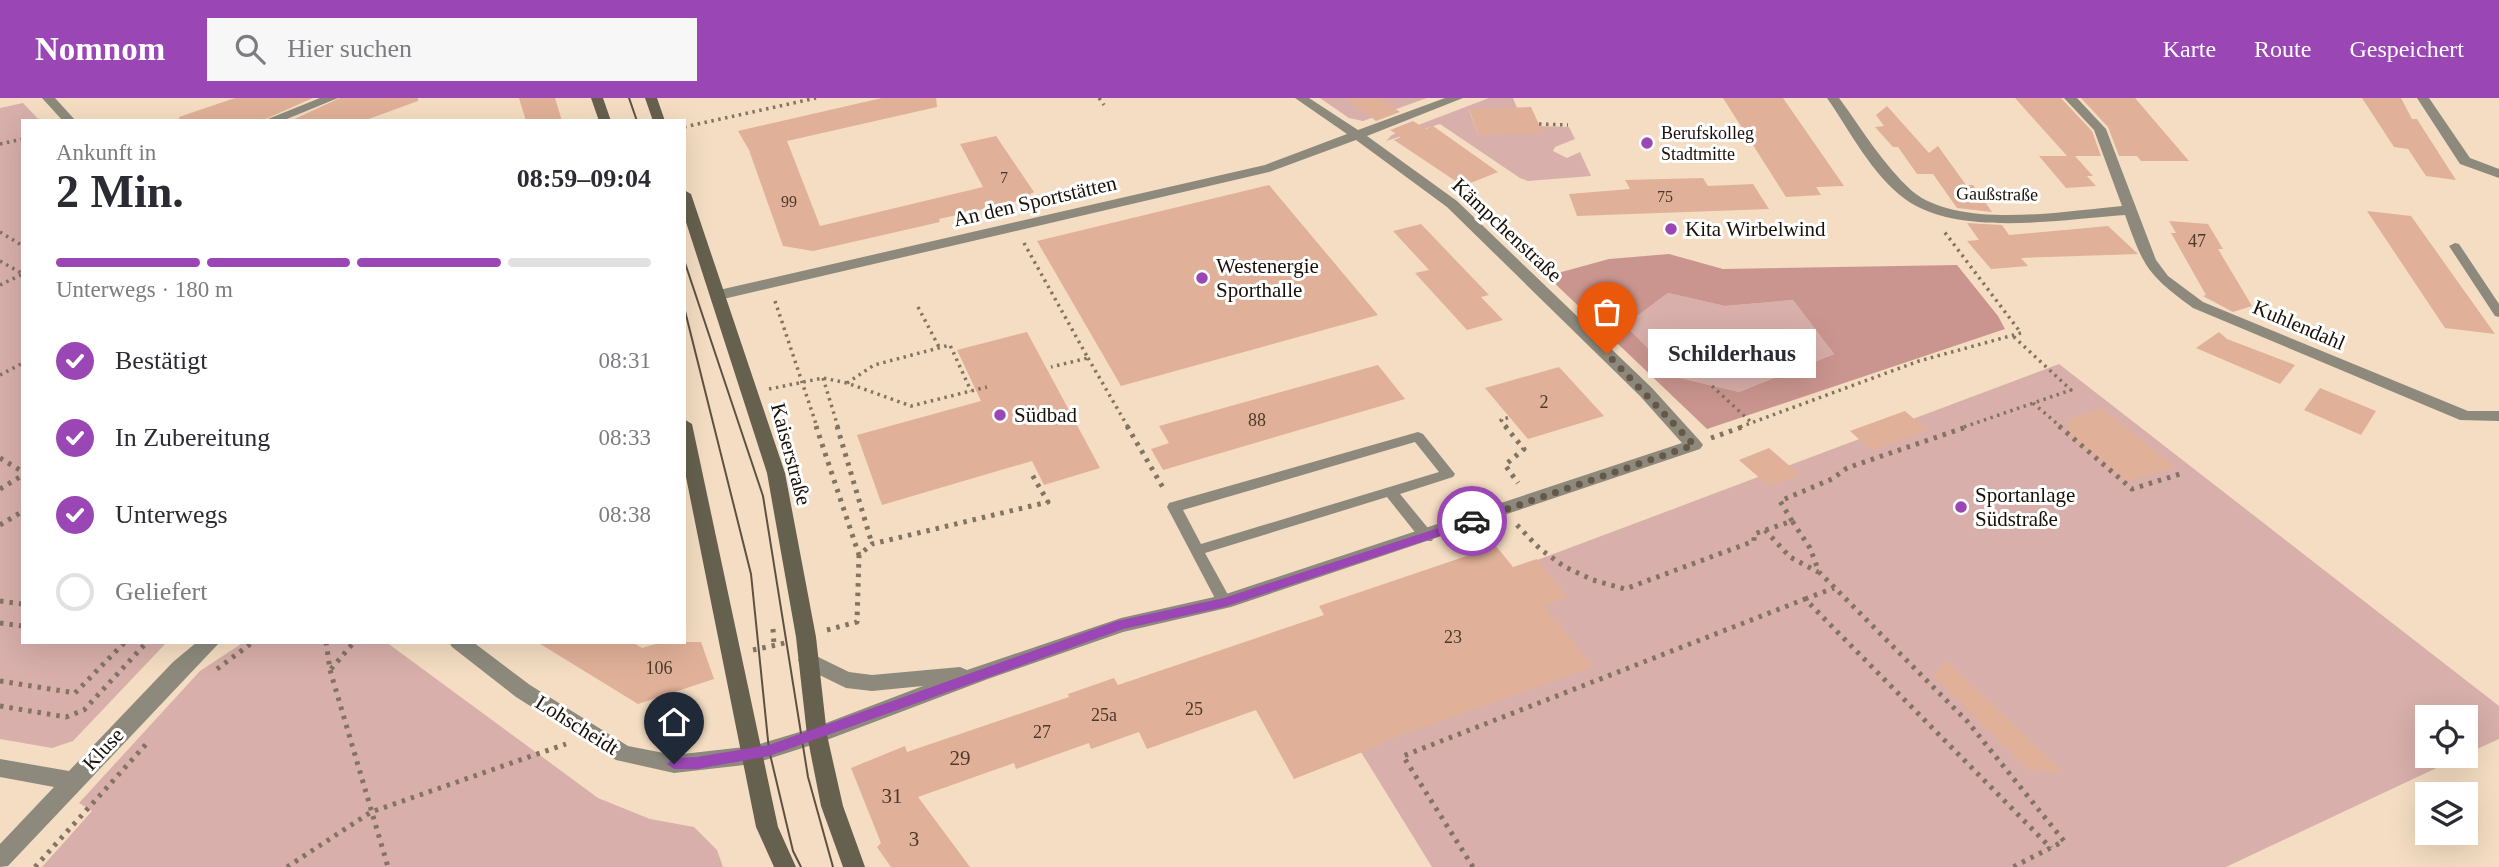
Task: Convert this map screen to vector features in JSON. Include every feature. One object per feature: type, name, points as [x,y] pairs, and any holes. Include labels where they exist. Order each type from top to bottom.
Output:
[{"type":"main road","points":[[597,98],[604,119]]},
{"type":"main road","points":[[651,98],[658,119]]},
{"type":"main road","name":"Kaiserstraße","points":[[686,200],[776,473],[806,636],[817,735],[832,806],[854,867]]},
{"type":"main road","points":[[686,434],[767,827],[785,867]]},
{"type":"street","points":[[48,98],[68,119]]},
{"type":"street","points":[[274,119],[332,98]]},
{"type":"street","name":"Kämpchenstraße","points":[[1301,98],[1357,134],[1452,205],[1646,392],[1694,445]]},
{"type":"street","name":"An den Sportstätten","points":[[719,295],[1269,168],[1457,98]]},
{"type":"street","name":"Gaußstraße","points":[[1833,98],[1889,174],[1910,196],[1936,211],[1995,217],[2129,210]]},
{"type":"street","name":"Kuhlendahl","points":[[2070,98],[2100,129],[2149,261],[2162,279],[2198,305],[2466,416],[2499,416]]},
{"type":"street","points":[[2423,98],[2465,160],[2499,174]]},
{"type":"street","points":[[808,660],[846,680],[872,683],[981,673],[1121,625],[1224,602],[1427,537],[1694,445]]},
{"type":"street","name":"Kluse","points":[[0,859],[180,668],[208,644]]},
{"type":"street","name":"Lohscheidt","points":[[462,644],[523,691],[590,736],[623,754],[674,764],[752,755],[817,735],[981,673]]},
{"type":"street","points":[[0,768],[74,781]]},
{"type":"lane","points":[[2455,246],[2483,284],[2499,313]]},
{"type":"lane","points":[[2483,284],[2499,288]]},
{"type":"lane","points":[[1197,550],[1448,474],[1418,437],[1174,507],[1224,602]]},
{"type":"lane","points":[[1391,492],[1427,537]]},
{"type":"path","points":[[686,127],[816,98]]},
{"type":"path","points":[[1099,98],[1104,105]]},
{"type":"path","points":[[1539,124],[1568,125]]},
{"type":"path","points":[[0,144],[21,139]]},
{"type":"path","points":[[1694,445],[1919,361],[2021,333],[1986,283],[1935,220],[1936,211]]},
{"type":"path","points":[[1015,227],[1159,480]]},
{"type":"path","points":[[0,232],[21,245]]},
{"type":"path","points":[[0,261],[21,273]]},
{"type":"path","points":[[0,285],[21,275]]},
{"type":"path","points":[[731,656],[857,622],[859,555],[769,284]]},
{"type":"path","points":[[918,307],[939,348]]},
{"type":"path","points":[[1819,572],[1810,548],[1780,501],[1832,480],[1847,468],[2071,390],[2013,335]]},
{"type":"path","points":[[847,383],[874,365],[950,345],[971,391]]},
{"type":"path","points":[[1051,367],[1088,358]]},
{"type":"path","points":[[0,375],[21,364]]},
{"type":"path","points":[[823,378],[872,544]]},
{"type":"path","points":[[751,393],[823,378],[847,383],[911,406],[987,387]]},
{"type":"path","points":[[1712,386],[1751,422]]},
{"type":"path","points":[[2033,403],[2132,489],[2179,474]]},
{"type":"path","points":[[1505,465],[1524,449],[1501,420],[1510,417]]},
{"type":"path","points":[[0,458],[21,472]]},
{"type":"path","points":[[859,555],[872,544],[1048,502],[1030,471]]},
{"type":"path","points":[[0,489],[21,474]]},
{"type":"path","points":[[1505,510],[1537,550],[1564,568],[1625,589],[1754,541],[1754,534],[1792,521]]},
{"type":"path","points":[[0,526],[21,511]]},
{"type":"path","points":[[1765,530],[1790,556],[1819,572],[1967,721],[2064,841],[2013,867]]},
{"type":"path","points":[[1473,867],[1403,756],[1834,588]]},
{"type":"path","points":[[1805,599],[2051,848]]},
{"type":"path","points":[[0,601],[21,604]]},
{"type":"path","points":[[0,622],[21,626]]},
{"type":"path","points":[[773,629],[774,646]]},
{"type":"path","points":[[0,681],[75,693],[123,644]]},
{"type":"path","points":[[0,706],[66,717],[84,710],[145,644]]},
{"type":"path","points":[[210,674],[250,644]]},
{"type":"path","points":[[326,644],[330,670],[388,867]]},
{"type":"path","points":[[330,670],[352,644]]},
{"type":"path","points":[[35,867],[155,734]]},
{"type":"path","points":[[287,867],[371,813],[590,736]]},
{"type":"shaded area","points":[[1320,98],[1427,98],[1363,121],[1349,118]]},
{"type":"shaded area","points":[[1489,98],[1513,98],[1517,108],[1469,110],[1478,135],[1539,126],[1569,127],[1575,139],[1555,147],[1553,151],[1567,158],[1580,152],[1591,176],[1528,181],[1440,124],[1386,141],[1392,135]]},
{"type":"shaded area","points":[[23,103],[38,119],[21,119],[21,644],[165,644],[73,741],[52,748],[0,739],[0,108]]},
{"type":"shaded area","points":[[1669,254],[1723,269],[1957,265],[1998,316],[2005,329],[1707,429],[1547,276],[1609,259]],"holes":[[[1668,293],[1725,306],[1793,300],[1834,354],[1739,392],[1676,377],[1625,325]]]},
{"type":"shaded area","points":[[1668,293],[1725,306],[1793,300],[1834,354],[1739,392],[1676,377],[1625,325]]},
{"type":"shaded area","name":"Sportanlage Südstraße","points":[[2059,364],[2499,706],[2499,739],[2478,749],[2478,705],[2415,705],[2415,768],[2436,768],[2226,867],[1432,867],[1298,650]]},
{"type":"shaded area","points":[[241,644],[389,644],[598,798],[650,819],[694,827],[717,850],[723,867],[42,867],[92,811],[79,803],[200,671]]},
{"type":"building","points":[[235,98],[313,98],[266,119],[179,117]]},
{"type":"building","points":[[340,98],[418,98],[418,101],[368,119],[294,119]]},
{"type":"building","points":[[519,98],[555,98],[561,119],[525,119]]},
{"type":"building","points":[[882,98],[936,98],[937,107],[787,141],[820,226],[983,187],[960,144],[996,136],[1034,192],[1018,201],[939,219],[940,222],[813,251],[783,246],[749,150],[738,131]]},
{"type":"building","points":[[1345,98],[1379,98],[1400,112],[1376,121]]},
{"type":"building","points":[[1723,98],[1783,98],[1844,186],[1816,187],[1821,195],[1786,197]]},
{"type":"building","points":[[2015,98],[2061,98],[2092,131],[2101,156],[2075,156],[2093,176],[2087,176],[2096,186],[2066,188],[2039,156],[2067,156]]},
{"type":"building","points":[[2081,98],[2135,98],[2189,161],[2141,161],[2137,156],[2119,156],[2108,127]]},
{"type":"building","points":[[2362,98],[2401,98],[2412,119],[2417,119],[2456,180],[2426,176],[2408,149],[2394,147]]},
{"type":"building","points":[[1887,106],[1929,153],[1938,146],[1966,185],[1973,185],[1992,212],[1957,208],[1933,174],[1917,174],[1898,147],[1893,147],[1875,127],[1884,126],[1876,115]]},
{"type":"building","points":[[1531,107],[1543,133],[1478,135],[1469,109]]},
{"type":"building","points":[[1413,121],[1426,129],[1433,126],[1498,172],[1463,186],[1394,140],[1401,137],[1390,130]]},
{"type":"building","points":[[1703,178],[1708,186],[1753,184],[1769,209],[1577,216],[1569,194],[1630,189],[1625,180]]},
{"type":"building","name":"Westenergie Sporthalle","points":[[1269,185],[1378,315],[1121,386],[1037,241]]},
{"type":"building","points":[[2367,211],[2411,216],[2495,334],[2445,328]]},
{"type":"building","points":[[2169,221],[2208,224],[2223,249],[2218,249],[2252,306],[2233,312],[2203,296],[2206,295],[2171,233],[2176,233]]},
{"type":"building","points":[[1967,223],[2002,225],[2009,235],[2108,226],[2138,254],[2021,258],[2028,266],[1991,269],[1967,241],[1979,240]]},
{"type":"building","points":[[1421,224],[1489,295],[1481,297],[1503,320],[1467,330],[1415,273],[1429,270],[1393,231]]},
{"type":"building","name":"Südbad","points":[[1027,332],[1100,468],[1044,485],[1032,461],[882,505],[857,435],[981,401],[957,350]]},
{"type":"building","points":[[2219,332],[2227,339],[2295,365],[2280,384],[2196,348]]},
{"type":"building","points":[[1378,365],[1405,399],[1163,470],[1151,449],[1169,443],[1159,426]]},
{"type":"building","points":[[1559,367],[1604,416],[1528,439],[1485,388]]},
{"type":"building","points":[[2320,388],[2376,411],[2361,435],[2304,410]]},
{"type":"building","points":[[2103,409],[2175,467],[2127,482],[2067,432],[2068,419]]},
{"type":"building","points":[[1905,411],[1927,430],[1872,451],[1850,431]]},
{"type":"building","points":[[1769,448],[1800,475],[1770,487],[1739,460]]},
{"type":"building","points":[[1496,546],[1513,567],[1537,559],[1568,597],[1544,606],[1593,667],[1381,742],[1383,744],[1294,779],[1256,710],[1147,749],[1139,732],[1091,749],[1089,743],[1016,769],[1014,763],[918,797],[970,867],[891,867],[877,847],[881,843],[851,768],[905,746],[907,752],[1069,697],[1068,694],[1114,678],[1118,685],[1324,615],[1319,606]]},
{"type":"building","points":[[701,642],[714,679],[638,704],[540,644],[635,644],[642,648],[656,644]]},
{"type":"building","points":[[1947,661],[2063,772],[2029,770],[1933,675]]},
{"type":"tram line","points":[[629,98],[636,119]]},
{"type":"tram line","points":[[686,266],[763,496],[808,777],[833,867]]},
{"type":"tram line","points":[[686,315],[751,574],[769,750],[793,851],[801,867]]},
{"type":"way so far","points":[[1472,521],[1694,445],[1607,354]]},
{"type":"place","name":"Berufskolleg Stadtmitte","points":[[1647,143]]},
{"type":"place","name":"Kita Wirbelwind","points":[[1671,229]]},
{"type":"place","name":"Westenergie Sporthalle","points":[[1202,278]]},
{"type":"place","name":"Schilderhaus","points":[[1607,354]]},
{"type":"place","name":"Südbad","points":[[1000,415]]},
{"type":"place","name":"Sportanlage Südstraße","points":[[1961,507]]},
{"type":"route","points":[[674,764],[752,755],[769,750],[1121,625],[1224,602],[1472,521]]}]
